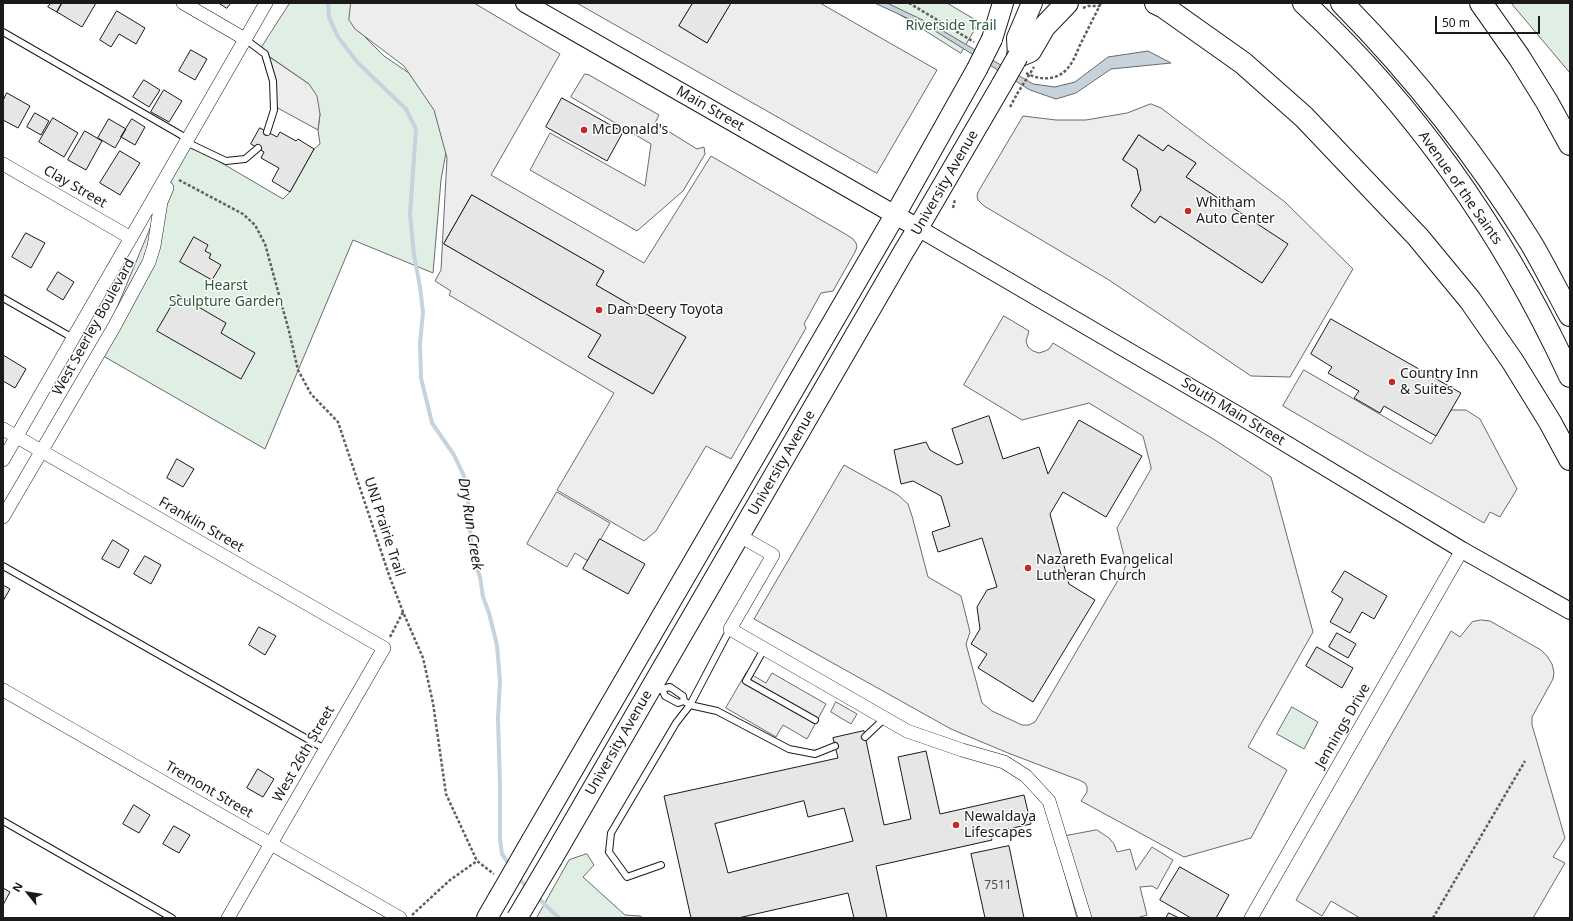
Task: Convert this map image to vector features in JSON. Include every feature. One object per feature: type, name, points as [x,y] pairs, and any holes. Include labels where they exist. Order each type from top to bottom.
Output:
[{"type":"highway","points":[[1026,62],[1044,28],[1067,3]]},
{"type":"highway","points":[[1156,3],[1164,7],[1243,63],[1304,117],[1418,238],[1470,300],[1513,362],[1550,422],[1570,459]]},
{"type":"highway","name":"Avenue of the Saints","points":[[1304,3],[1346,44],[1378,80],[1404,110],[1456,176],[1512,262],[1531,296],[1570,376]]},
{"type":"highway","name":"Avenue of the Saints","points":[[1342,3],[1400,64],[1471,153],[1532,244],[1570,315]]},
{"type":"highway","points":[[1481,3],[1519,57],[1547,102],[1570,144]]},
{"type":"main road","name":"Main Street","points":[[525,3],[895,215]]},
{"type":"main road","name":"University Avenue","points":[[487,918],[895,215],[977,69],[992,39],[1003,3]]},
{"type":"main road","points":[[1026,62],[1017,38],[1032,3]]},
{"type":"main road","name":"University Avenue","points":[[517,918],[552,858],[658,686],[740,536],[900,258],[1026,62]]},
{"type":"main road","name":"South Main Street","points":[[895,215],[918,228]]},
{"type":"street","points":[[182,3],[245,39]]},
{"type":"street","name":"West Seerley Boulevard","points":[[3,460],[266,3]]},
{"type":"street","name":"West Seerley Boulevard","points":[[3,517],[114,326],[149,262],[154,246],[161,202],[187,141]]},
{"type":"street","name":"Clay Street","points":[[3,164],[131,238]]},
{"type":"street","name":"South Main Street","points":[[918,228],[1247,420],[1462,550],[1570,611]]},
{"type":"street","name":"Franklin Street","points":[[3,429],[384,648]]},
{"type":"street","points":[[740,536],[773,555],[730,629],[764,650],[907,731],[962,750],[1004,762],[1026,776],[1049,801],[1085,918]]},
{"type":"street","name":"Jennings Drive","points":[[1251,918],[1462,550]]},
{"type":"street","name":"West 26th Street","points":[[228,918],[384,648]]},
{"type":"street","name":"Tremont Street","points":[[3,690],[400,918]]},
{"type":"lane","points":[[3,32],[187,141],[226,161],[245,159],[258,148]]},
{"type":"lane","points":[[245,39],[265,54],[273,81],[274,110],[267,132]]},
{"type":"lane","points":[[3,298],[73,338]]},
{"type":"lane","points":[[3,566],[325,749]]},
{"type":"lane","points":[[661,864],[627,877],[609,852],[611,833],[676,724],[730,629]]},
{"type":"lane","points":[[764,650],[746,681],[815,720]]},
{"type":"lane","points":[[658,686],[670,687],[683,696],[687,703]]},
{"type":"lane","points":[[658,686],[665,696],[678,704],[687,703],[717,711],[789,749],[814,754],[835,746]]},
{"type":"lane","points":[[865,737],[884,719]]},
{"type":"lane","points":[[3,821],[172,918]]},
{"type":"path","points":[[1010,89],[1026,62]]},
{"type":"path","name":"UNI Prairie Trail","points":[[172,176],[243,214],[255,225],[265,244],[290,331],[298,370],[311,394],[338,422],[360,486],[374,534],[403,612],[424,658],[433,703],[446,794],[477,861],[496,875]]},
{"type":"path","points":[[384,648],[403,612]]},
{"type":"path","points":[[1433,918],[1524,761]]},
{"type":"path","points":[[409,918],[450,880],[477,861]]},
{"type":"green space","name":"Hearst Sculpture Garden","points":[[290,3],[358,3],[355,20],[363,35],[384,56],[409,73],[439,113],[445,132],[446,152],[441,180],[433,273],[353,240],[265,449],[98,353],[186,142],[283,199],[290,192],[314,149],[320,144],[318,130],[320,114],[309,84],[260,50]]},
{"type":"green space","name":"Riverside Trail","points":[[882,3],[947,3],[979,22],[961,53]]},
{"type":"green space","points":[[1511,3],[1570,3],[1570,73]]},
{"type":"green space","points":[[1292,707],[1318,722],[1304,749],[1277,734]]},
{"type":"green space","points":[[587,854],[594,865],[583,877],[625,915],[640,916],[643,918],[537,917],[569,860]]},
{"type":"shaded area","points":[[351,3],[474,3],[560,54],[491,175],[644,263],[711,156],[847,235],[856,243],[857,247],[855,252],[833,291],[821,293],[804,324],[806,328],[731,459],[706,446],[656,531],[644,541],[557,490],[614,393],[449,295],[451,291],[435,281],[441,270],[447,158],[434,110],[404,66],[355,29],[349,20]],"holes":[[[472,195],[604,271],[596,285],[686,337],[653,394],[588,357],[601,335],[444,244]]]},
{"type":"shaded area","points":[[577,3],[693,3],[679,26],[707,43],[731,3],[820,3],[937,70],[877,173]]},
{"type":"shaded area","points":[[875,3],[887,3],[933,25],[1033,84],[1055,87],[1075,82],[1108,57],[1148,51],[1171,63],[1111,69],[1076,93],[1056,99],[1030,90],[935,31]]},
{"type":"shaded area","points":[[265,54],[309,84],[317,96],[320,114],[318,130],[274,106],[273,81]]},
{"type":"shaded area","points":[[585,74],[659,115],[655,123],[697,149],[704,147],[705,154],[683,191],[637,231],[530,170],[550,133],[645,186],[651,144],[571,97]]},
{"type":"shaded area","points":[[1151,104],[1161,108],[1285,202],[1353,269],[1290,377],[1251,376],[1109,280],[984,206],[978,200],[978,192],[1023,116],[1056,120],[1086,120],[1127,113]],"holes":[[[1139,135],[1163,151],[1168,145],[1196,163],[1186,177],[1287,244],[1262,283],[1160,216],[1155,223],[1131,206],[1141,190],[1137,169],[1123,159]]]},
{"type":"shaded area","points":[[1004,316],[1029,331],[1026,341],[1028,347],[1033,351],[1039,353],[1045,351],[1049,349],[1053,343],[1215,440],[1271,477],[1313,632],[1248,747],[1287,770],[1251,838],[1184,857],[1081,801],[1087,792],[1085,783],[951,729],[754,619],[844,465],[898,495],[908,504],[928,577],[961,596],[970,632],[966,644],[982,703],[992,711],[1022,725],[1029,725],[1035,722],[1124,570],[1126,564],[1117,528],[1151,467],[1143,436],[1089,403],[1022,420],[964,385]]},
{"type":"shaded area","points":[[1304,370],[1431,444],[1451,410],[1466,410],[1480,419],[1517,489],[1500,517],[1490,512],[1484,523],[1283,406]]},
{"type":"shaded area","points":[[557,492],[610,523],[588,561],[575,553],[567,567],[527,544]]},
{"type":"shaded area","points":[[1481,620],[1490,621],[1541,650],[1552,664],[1554,672],[1553,679],[1532,717],[1532,725],[1565,838],[1553,857],[1565,863],[1533,918],[1360,918],[1331,901],[1322,916],[1296,900],[1451,631],[1460,637],[1472,622]]},
{"type":"shaded area","points":[[747,672],[766,683],[772,673],[826,704],[807,739],[783,725],[776,737],[726,708]]},
{"type":"shaded area","points":[[836,702],[857,714],[851,724],[831,712]]},
{"type":"shaded area","points":[[1097,830],[1109,838],[1114,844],[1117,852],[1130,849],[1136,870],[1152,847],[1173,860],[1157,889],[1152,886],[1140,887],[1147,915],[1137,918],[1077,918],[1055,838]]},
{"type":"building","points":[[51,3],[62,3],[57,12],[48,7]]},
{"type":"building","points":[[62,3],[96,3],[82,27],[57,12]]},
{"type":"building","points":[[219,3],[231,3],[227,8]]},
{"type":"building","points":[[693,3],[731,3],[707,43],[679,26]]},
{"type":"building","points":[[117,11],[145,28],[136,44],[119,34],[111,47],[100,40]]},
{"type":"building","points":[[191,50],[207,59],[195,80],[179,71]]},
{"type":"building","points":[[144,80],[160,90],[149,107],[133,97]]},
{"type":"building","points":[[164,90],[182,101],[169,122],[151,112]]},
{"type":"building","points":[[7,93],[30,106],[18,128],[3,120],[3,101]]},
{"type":"building","name":"McDonald's","points":[[562,98],[623,132],[607,161],[546,127]]},
{"type":"building","points":[[35,113],[49,121],[41,135],[27,127]]},
{"type":"building","points":[[53,118],[78,133],[64,157],[39,142]]},
{"type":"building","points":[[109,119],[126,129],[115,148],[98,138]]},
{"type":"building","points":[[132,119],[145,127],[135,145],[121,137]]},
{"type":"building","points":[[260,128],[277,137],[280,132],[296,141],[298,139],[314,149],[290,192],[272,181],[279,168],[261,158],[264,152],[251,144]]},
{"type":"building","points":[[85,131],[102,141],[86,170],[68,160]]},
{"type":"building","name":"Whitham Auto Center","points":[[1139,135],[1163,151],[1168,145],[1196,163],[1186,177],[1288,244],[1262,283],[1160,216],[1155,223],[1131,206],[1141,190],[1137,169],[1123,160]]},
{"type":"building","points":[[120,151],[140,163],[120,195],[100,183]]},
{"type":"building","name":"Dan Deery Toyota","points":[[472,195],[604,271],[596,285],[686,337],[653,394],[588,357],[601,335],[444,244]]},
{"type":"building","points":[[26,233],[45,243],[31,268],[12,257]]},
{"type":"building","points":[[194,237],[208,245],[205,251],[211,254],[209,258],[221,265],[212,280],[180,262]]},
{"type":"building","points":[[58,272],[74,282],[63,300],[47,290]]},
{"type":"building","points":[[178,295],[226,323],[221,333],[255,353],[241,379],[157,331]]},
{"type":"building","name":"Country Inn & Suites","points":[[1331,319],[1461,393],[1436,436],[1384,406],[1380,413],[1354,398],[1359,391],[1328,373],[1332,367],[1311,354]]},
{"type":"building","points":[[3,355],[26,369],[15,388],[3,381]]},
{"type":"building","name":"Nazareth Evangelical Lutheran Church","points":[[989,416],[1003,459],[1039,447],[1048,474],[1079,420],[1142,456],[1106,517],[1063,492],[1050,514],[1069,584],[1095,600],[1033,702],[978,668],[987,654],[971,644],[980,629],[977,607],[987,590],[997,587],[982,538],[938,552],[932,532],[950,526],[941,496],[913,481],[901,484],[894,450],[926,442],[930,450],[957,465],[963,463],[952,429]]},
{"type":"building","points":[[177,459],[194,469],[183,487],[167,478]]},
{"type":"building","points":[[600,539],[645,564],[628,594],[583,569]]},
{"type":"building","points":[[113,540],[129,550],[119,568],[102,559]]},
{"type":"building","points":[[145,556],[161,565],[151,584],[134,574]]},
{"type":"building","points":[[1345,571],[1387,596],[1374,619],[1362,612],[1350,633],[1330,622],[1343,599],[1332,592]]},
{"type":"building","points":[[3,585],[10,589],[3,601]]},
{"type":"building","points":[[259,627],[276,636],[265,655],[249,645]]},
{"type":"building","points":[[1337,633],[1356,644],[1348,658],[1329,647]]},
{"type":"building","points":[[1317,647],[1353,668],[1342,688],[1306,666]]},
{"type":"building","name":"Newaldaya Lifescapes","points":[[864,731],[884,825],[911,819],[898,757],[926,751],[940,814],[1024,795],[1031,824],[990,833],[992,840],[876,866],[887,918],[854,918],[848,893],[738,918],[691,918],[664,796],[838,758],[833,738]],"holes":[[[804,801],[808,817],[844,808],[853,841],[728,873],[715,824]]]},
{"type":"building","points":[[258,769],[274,779],[263,797],[247,788]]},
{"type":"building","points":[[134,805],[150,815],[139,833],[123,824]]},
{"type":"building","points":[[174,826],[190,835],[179,853],[163,844]]},
{"type":"building","name":"Newaldaya Lifescapes","points":[[1009,846],[1024,918],[985,918],[971,854]]},
{"type":"building","points":[[1180,867],[1229,895],[1216,918],[1191,918],[1160,900]]},
{"type":"building","points":[[3,888],[10,892],[3,905]]},
{"type":"building","points":[[1169,913],[1179,918],[1166,918]]},
{"type":"waterway","name":"Dry Run Creek","points":[[328,3],[329,17],[338,37],[358,63],[406,109],[416,129],[410,214],[414,255],[423,312],[420,344],[421,378],[432,423],[454,455],[464,476],[468,499],[472,553],[480,577],[483,597],[489,613],[497,645],[500,681],[498,718],[500,839],[502,854],[511,867]]},
{"type":"waterway","name":"Dry Run Creek","points":[[518,877],[528,889]]},
{"type":"waterway","name":"Dry Run Creek","points":[[536,896],[559,918]]},
{"type":"place","name":"McDonald's","points":[[584,130]]},
{"type":"place","name":"Whitham Auto Center","points":[[1188,211]]},
{"type":"place","name":"Dan Deery Toyota","points":[[599,310]]},
{"type":"place","name":"Country Inn & Suites","points":[[1392,382]]},
{"type":"place","name":"Nazareth Evangelical Lutheran Church","points":[[1028,568]]},
{"type":"place","name":"Newaldaya Lifescapes","points":[[956,825]]}]
